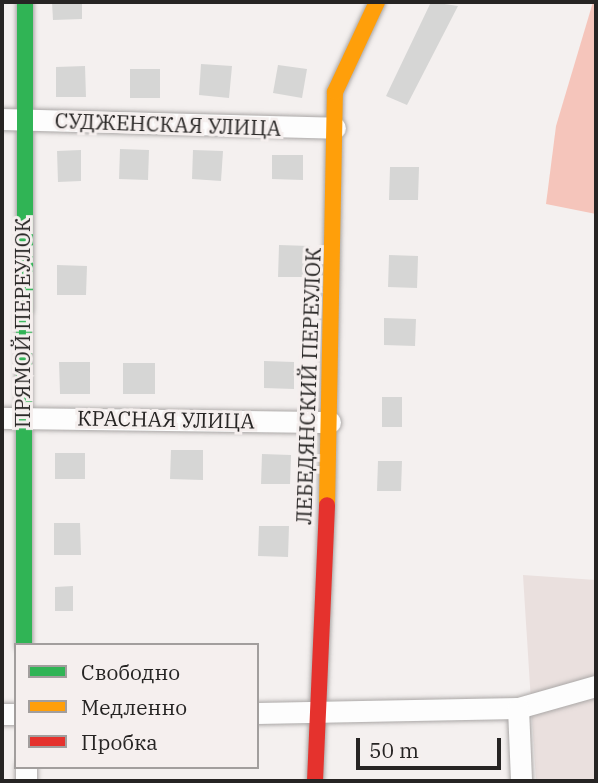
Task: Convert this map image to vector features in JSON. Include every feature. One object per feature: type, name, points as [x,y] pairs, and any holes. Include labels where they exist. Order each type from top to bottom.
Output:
[{"type":"street","name":"ПРЯМОЙ ПЕРЕУЛОК","points":[[24,643],[11,417],[24,119],[25,2]]},
{"type":"street","name":"ЛЕБЕДЯНСКИЙ ПЕРЕУЛОК","points":[[315,781],[330,422],[335,92],[377,2]]},
{"type":"street","name":"СУДЖЕНСКАЯ УЛИЦА","points":[[2,119],[335,128]]},
{"type":"street","name":"КРАСНАЯ УЛИЦА","points":[[11,417],[330,422]]},
{"type":"street","points":[[259,713],[518,708],[596,686]]},
{"type":"street","points":[[518,708],[522,781]]},
{"type":"shaded area","points":[[593,2],[596,2],[596,214],[546,204],[556,126]]},
{"type":"shaded area","points":[[523,575],[596,580],[596,781],[536,781]]},
{"type":"building","points":[[52,2],[82,2],[82,19],[53,20]]},
{"type":"building","points":[[431,2],[458,6],[407,105],[386,96]]},
{"type":"building","points":[[201,64],[232,66],[229,98],[199,95]]},
{"type":"building","points":[[278,65],[307,69],[302,98],[273,93]]},
{"type":"building","points":[[85,66],[86,97],[56,97],[56,67]]},
{"type":"building","points":[[130,69],[160,69],[160,98],[130,98]]},
{"type":"building","points":[[120,149],[149,150],[148,180],[119,179]]},
{"type":"building","points":[[81,150],[81,181],[58,182],[57,151]]},
{"type":"building","points":[[193,150],[223,151],[221,181],[192,179]]},
{"type":"building","points":[[272,155],[303,155],[303,180],[272,179]]},
{"type":"building","points":[[390,167],[419,167],[418,200],[389,200]]},
{"type":"building","points":[[279,245],[310,246],[310,277],[278,277]]},
{"type":"building","points":[[389,255],[418,256],[417,288],[388,287]]},
{"type":"building","points":[[57,265],[87,266],[86,295],[57,295]]},
{"type":"building","points":[[384,318],[416,319],[415,346],[384,345]]},
{"type":"building","points":[[264,361],[294,362],[294,389],[264,388]]},
{"type":"building","points":[[59,362],[90,362],[90,394],[60,394]]},
{"type":"building","points":[[123,363],[155,363],[155,394],[123,394]]},
{"type":"building","points":[[382,397],[402,397],[402,427],[382,427]]},
{"type":"building","points":[[171,450],[203,450],[203,480],[170,479]]},
{"type":"building","points":[[55,453],[85,453],[85,479],[55,479]]},
{"type":"building","points":[[262,454],[291,455],[290,484],[261,484]]},
{"type":"building","points":[[378,461],[402,461],[401,491],[377,491]]},
{"type":"building","points":[[54,523],[80,523],[81,555],[54,555]]},
{"type":"building","points":[[259,526],[289,526],[288,557],[258,556]]},
{"type":"building","points":[[73,586],[73,611],[55,611],[55,587]]},
{"type":"traffic: fast","points":[[24,643],[25,2]]},
{"type":"traffic: slow","points":[[327,505],[335,92],[377,2]]},
{"type":"traffic: jam","points":[[315,781],[327,505]]}]
